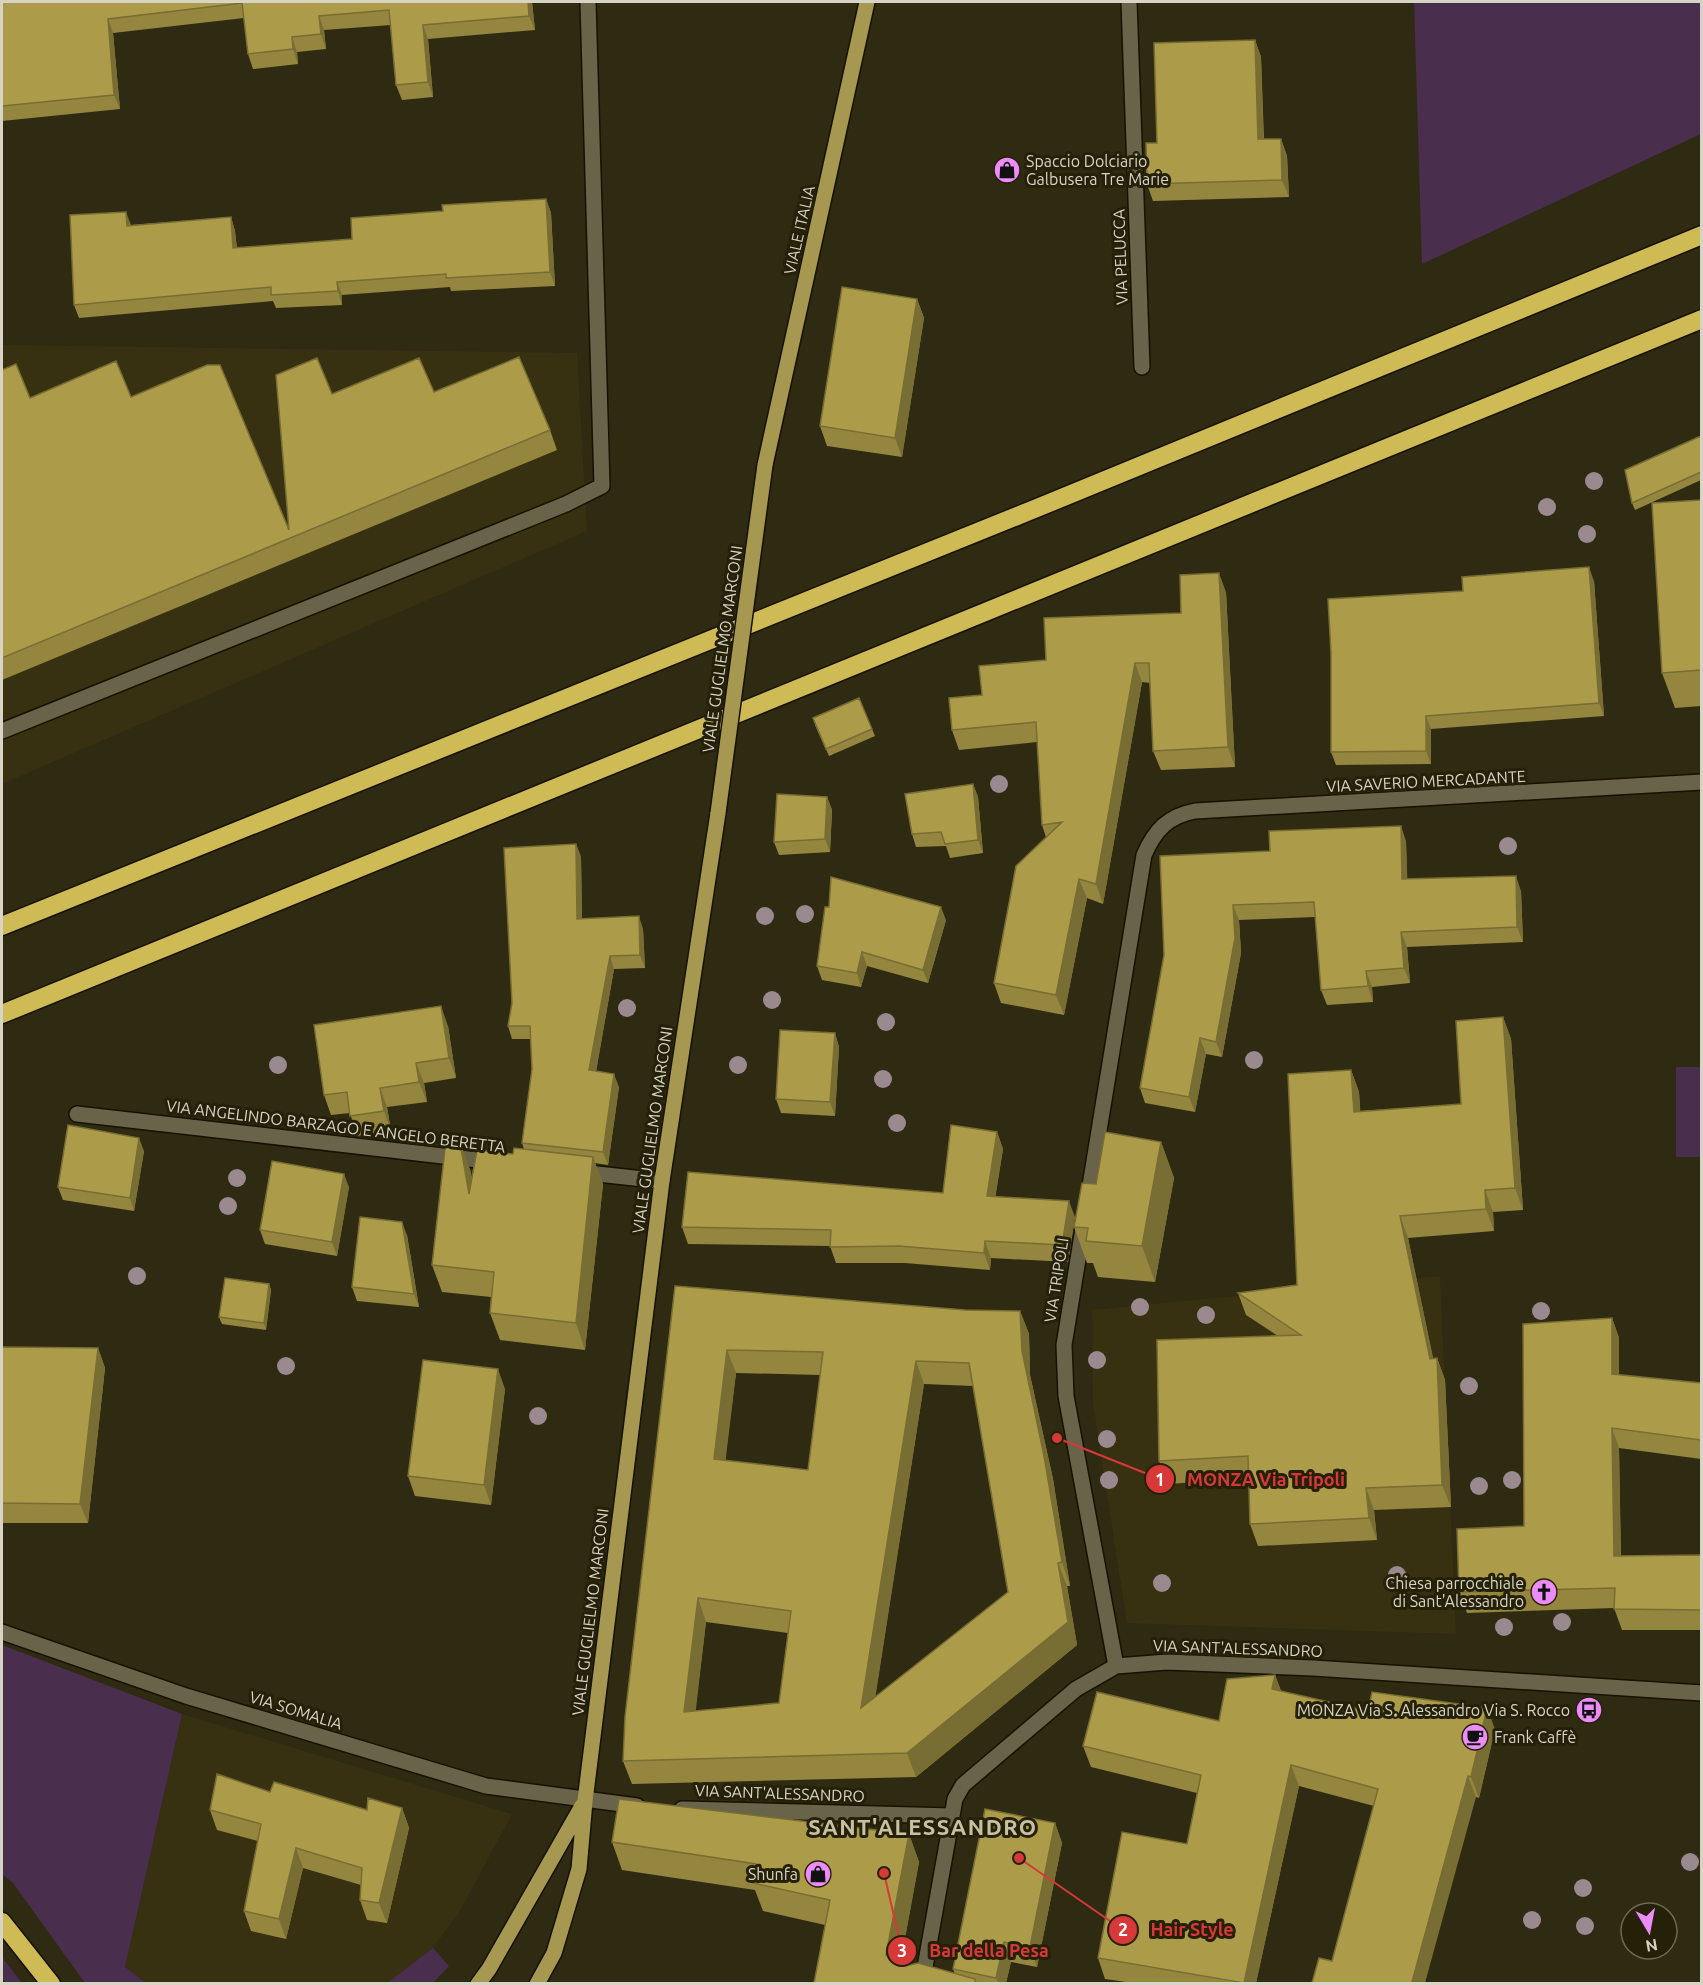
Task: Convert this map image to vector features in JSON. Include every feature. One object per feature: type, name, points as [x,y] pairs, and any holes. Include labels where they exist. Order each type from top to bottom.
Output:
[{"type":"highway","points":[[2,926],[1032,510],[1701,235]]},
{"type":"highway","points":[[2,1014],[1701,319]]},
{"type":"highway","points":[[2,919],[96,888]]},
{"type":"highway","points":[[2,1025],[96,976]]},
{"type":"highway","points":[[2,1922],[51,1983]]},
{"type":"main road","name":"VIALE ITALIA","points":[[765,465],[867,2]]},
{"type":"main road","name":"VIALE GUGLIELMO MARCONI","points":[[537,1983],[554,1953],[579,1869],[585,1801],[662,1181],[718,813],[765,465]]},
{"type":"main road","name":"VIALE GUGLIELMO MARCONI","points":[[478,1983],[489,1969],[585,1801]]},
{"type":"street","points":[[2,731],[566,504],[602,486],[588,2]]},
{"type":"street","name":"VIA PELUCCA","points":[[1129,2],[1142,367]]},
{"type":"street","name":"VIA SAVERIO MERCADANTE","points":[[1158,830],[1167,820],[1195,811],[1701,782]]},
{"type":"street","name":"VIA TRIPOLI","points":[[1116,1666],[1066,1396],[1064,1345],[1144,855],[1158,830]]},
{"type":"street","name":"VIA ANGELINDO BARZAGO E ANGELO BERETTA","points":[[77,1114],[510,1164]]},
{"type":"street","points":[[568,1171],[662,1181]]},
{"type":"street","name":"VIA SOMALIA","points":[[2,1632],[186,1696],[486,1786],[585,1801]]},
{"type":"street","name":"VIA SANT'ALESSANDRO","points":[[585,1801],[660,1808],[952,1816],[955,1799],[963,1785],[1076,1689],[1116,1666],[1167,1662],[1313,1668],[1701,1693]]},
{"type":"street","points":[[922,1983],[952,1816]]},
{"type":"shaded area","points":[[1414,2],[1701,2],[1701,134],[1422,264]]},
{"type":"shaded area","points":[[2,345],[577,353],[587,531],[2,784]]},
{"type":"shaded area","points":[[1676,1067],[1701,1067],[1701,1157],[1676,1157]]},
{"type":"shaded area","points":[[1440,1276],[1456,1634],[1127,1623],[1093,1403],[1092,1310]]},
{"type":"shaded area","points":[[2,1645],[182,1714],[125,1967],[146,1983],[85,1983],[13,1883],[2,1874]]},
{"type":"shaded area","points":[[182,1714],[512,1814],[460,1911],[433,1948],[387,1983],[146,1983],[125,1968]]},
{"type":"shaded area","points":[[433,1948],[449,1966],[433,1983],[387,1983]]},
{"type":"shaded area","points":[[2,1957],[22,1983],[6,1983],[2,1978]]},
{"type":"building","points":[[2,2],[528,2],[529,16],[423,25],[428,82],[396,85],[389,10],[319,16],[321,34],[292,37],[293,49],[248,54],[242,3],[108,19],[114,95],[2,106]]},
{"type":"building","points":[[1255,40],[1258,139],[1281,139],[1282,180],[1147,184],[1146,143],[1157,143],[1154,43]]},
{"type":"building","points":[[546,199],[550,272],[446,278],[446,274],[337,282],[338,291],[271,295],[271,287],[74,305],[70,215],[126,212],[127,226],[231,217],[233,248],[352,239],[351,218],[443,211],[442,205]]},
{"type":"building","points":[[842,287],[917,299],[895,438],[820,426]]},
{"type":"building","points":[[519,357],[550,430],[2,658],[2,370],[16,364],[30,398],[116,361],[131,397],[207,365],[220,365],[289,530],[276,375],[317,358],[332,394],[419,358],[434,392]]},
{"type":"building","points":[[1701,436],[1701,472],[1632,503],[1625,470]]},
{"type":"building","points":[[1701,500],[1701,670],[1662,673],[1652,503]]},
{"type":"building","points":[[1589,567],[1599,703],[1426,716],[1426,751],[1331,752],[1331,653],[1328,599],[1463,591],[1462,577]]},
{"type":"building","points":[[1219,573],[1228,747],[1153,751],[1149,663],[1135,663],[1096,884],[1079,879],[1056,995],[994,983],[1016,866],[1062,822],[1042,825],[1036,722],[952,730],[949,698],[982,695],[979,666],[1046,660],[1044,618],[1181,613],[1180,575]]},
{"type":"building","points":[[859,698],[872,729],[826,749],[813,718]]},
{"type":"building","points":[[973,784],[978,840],[945,844],[941,832],[912,834],[905,794]]},
{"type":"building","points":[[777,794],[827,797],[825,839],[774,842]]},
{"type":"building","points":[[1401,826],[1402,879],[1516,876],[1517,927],[1401,932],[1404,968],[1366,971],[1368,986],[1321,990],[1314,902],[1233,905],[1235,938],[1216,1042],[1200,1038],[1189,1097],[1140,1088],[1164,955],[1160,856],[1270,851],[1269,831]]},
{"type":"building","points":[[576,844],[577,919],[639,916],[640,955],[610,956],[589,1070],[614,1074],[603,1152],[522,1143],[532,1069],[530,1026],[508,1026],[512,1003],[504,848]]},
{"type":"building","points":[[831,877],[941,907],[923,970],[862,952],[857,973],[817,966],[825,907],[829,907]]},
{"type":"building","points":[[441,1006],[449,1058],[416,1063],[419,1082],[380,1088],[384,1111],[350,1116],[347,1092],[324,1095],[314,1025]]},
{"type":"building","points":[[1503,1017],[1515,1188],[1485,1190],[1486,1209],[1400,1216],[1430,1359],[1437,1358],[1442,1485],[1366,1488],[1369,1518],[1250,1524],[1248,1456],[1159,1461],[1157,1340],[1301,1335],[1238,1293],[1297,1285],[1288,1074],[1351,1070],[1354,1112],[1461,1104],[1456,1021]]},
{"type":"building","points":[[780,1030],[835,1033],[830,1102],[776,1099]]},
{"type":"building","points":[[68,1125],[139,1138],[130,1198],[58,1187]]},
{"type":"building","points":[[951,1125],[997,1132],[987,1196],[1069,1201],[1062,1245],[985,1241],[984,1253],[899,1246],[830,1247],[831,1230],[682,1227],[688,1172],[943,1193]]},
{"type":"building","points":[[1105,1132],[1161,1142],[1142,1246],[1086,1241],[1088,1228],[1074,1227],[1082,1183],[1096,1184]]},
{"type":"building","points":[[446,1140],[460,1142],[469,1194],[477,1150],[513,1154],[514,1148],[593,1157],[576,1323],[490,1313],[494,1272],[432,1265]]},
{"type":"building","points":[[272,1161],[344,1174],[332,1242],[260,1230]]},
{"type":"building","points":[[360,1217],[402,1222],[414,1294],[352,1287]]},
{"type":"building","points":[[225,1278],[269,1284],[264,1323],[219,1317]]},
{"type":"building","points":[[675,1286],[965,1310],[1020,1311],[1022,1351],[1044,1456],[1062,1562],[1058,1563],[1068,1622],[907,1753],[623,1761],[625,1717]],"holes":[[[727,1350],[823,1352],[808,1470],[714,1459]],[[916,1361],[969,1363],[1008,1592],[861,1708]],[[698,1598],[791,1611],[779,1703],[684,1712]]]},
{"type":"building","points":[[1612,1318],[1612,1374],[1701,1383],[1701,1440],[1612,1428],[1614,1556],[1701,1555],[1701,1610],[1614,1609],[1615,1588],[1459,1592],[1457,1529],[1524,1526],[1523,1324]]},
{"type":"building","points":[[2,1347],[98,1348],[80,1504],[2,1503]]},
{"type":"building","points":[[423,1360],[498,1369],[484,1485],[408,1476]]},
{"type":"building","points":[[1275,1675],[1272,1689],[1368,1711],[1372,1692],[1487,1708],[1471,1777],[1468,1776],[1412,1982],[1417,1983],[1312,1983],[1319,1958],[1332,1961],[1378,1789],[1291,1765],[1244,1983],[1098,1958],[1122,1832],[1187,1844],[1201,1775],[1083,1746],[1097,1692],[1219,1721],[1227,1679]]},
{"type":"building","points":[[217,1774],[270,1792],[274,1782],[367,1810],[368,1798],[402,1808],[379,1903],[360,1900],[362,1868],[296,1848],[279,1919],[244,1911],[261,1824],[210,1810]]},
{"type":"building","points":[[619,1799],[909,1834],[886,1955],[903,1959],[910,1965],[918,1963],[975,1979],[975,1983],[814,1983],[830,1900],[753,1883],[756,1864],[612,1842]]},
{"type":"building","points":[[985,1809],[1055,1823],[1030,1947],[1004,1942],[996,1978],[953,1969]]},
{"type":"place","name":"Spaccio Dolciario Galbusera Tre Marie","points":[[1007,170]]},
{"type":"place","name":"MONZA Via Tripoli","points":[[1057,1438]]},
{"type":"place","name":"Chiesa parrocchiale di Sant'Alessandro","points":[[1544,1592]]},
{"type":"place","name":"MONZA Via S. Alessandro Via S. Rocco","points":[[1589,1710]]},
{"type":"place","name":"Frank Caffè","points":[[1475,1737]]},
{"type":"place","name":"Hair Style","points":[[1019,1858]]},
{"type":"place","name":"Bar della Pesa","points":[[884,1873]]},
{"type":"place","name":"Shunfa","points":[[818,1874]]},
{"type":"district","name":"SANT'ALESSANDRO","points":[[923,1827]]}]
